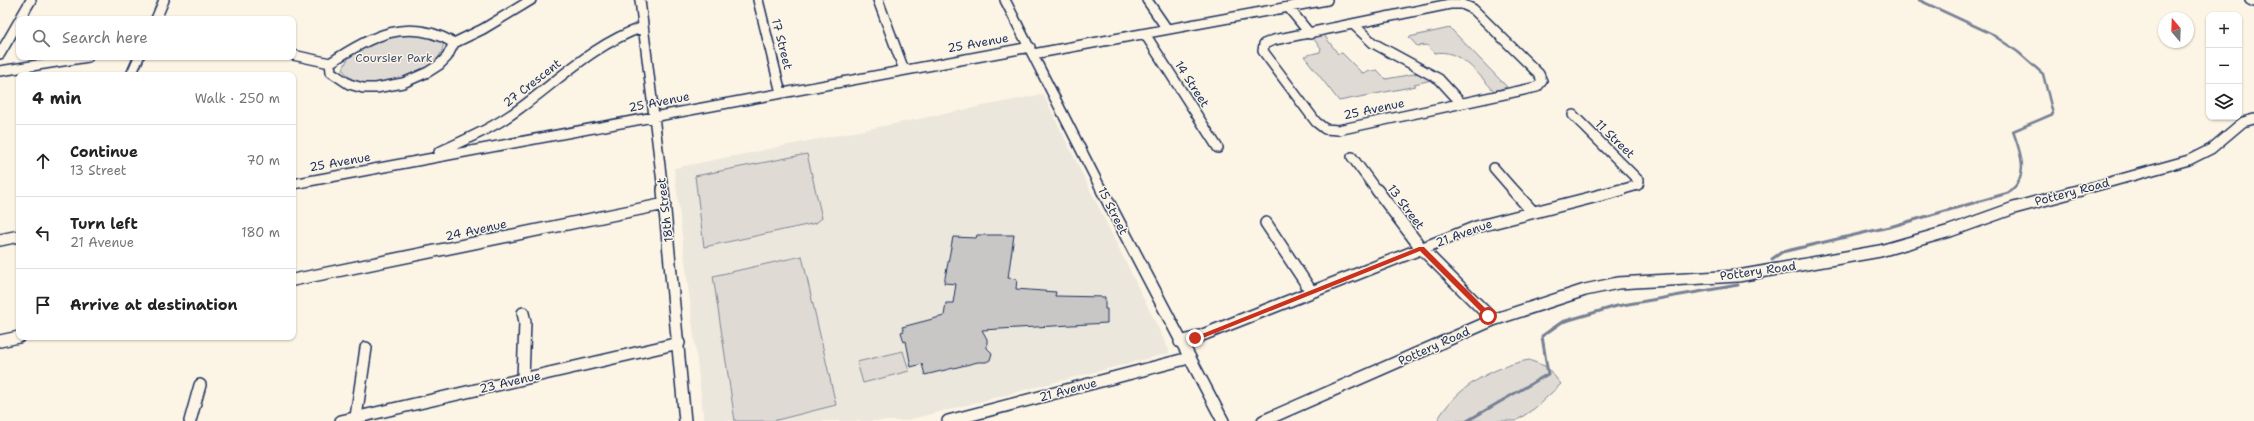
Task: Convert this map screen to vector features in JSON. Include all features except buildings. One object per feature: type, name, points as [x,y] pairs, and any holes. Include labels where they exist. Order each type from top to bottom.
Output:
[{"type":"street","points":[[22,16],[31,0]]},
{"type":"street","points":[[157,16],[164,0]]},
{"type":"street","points":[[330,63],[331,72],[353,85],[370,88],[387,87],[408,81],[429,71],[447,57],[454,43],[471,37],[509,12],[531,0]]},
{"type":"street","name":"18th Street","points":[[640,0],[664,204],[685,421]]},
{"type":"street","name":"17 Street","points":[[758,0],[781,93]]},
{"type":"street","points":[[878,0],[904,70]]},
{"type":"street","name":"15 Street","points":[[1005,0],[1180,342],[1223,421]]},
{"type":"street","points":[[1147,0],[1167,29]]},
{"type":"street","name":"25 Avenue","points":[[296,183],[904,70],[1145,34],[1326,0]]},
{"type":"street","points":[[2250,0],[2254,2]]},
{"type":"street","name":"25 Avenue","points":[[1450,4],[1462,4],[1473,9],[1539,74],[1542,81],[1537,87],[1338,130],[1325,129],[1316,122],[1263,51],[1264,44],[1274,40],[1310,34],[1450,4]]},
{"type":"street","points":[[1288,7],[1310,34]]},
{"type":"street","points":[[1354,24],[1373,43],[1439,79],[1461,103]]},
{"type":"street","points":[[0,54],[16,27]]},
{"type":"street","name":"27 Crescent","points":[[435,157],[438,153],[492,127],[601,44],[624,32],[643,27]]},
{"type":"street","points":[[296,55],[314,61],[330,63],[351,49],[375,37],[395,31],[413,29],[429,30],[444,35],[454,43]]},
{"type":"street","name":"14 Street","points":[[1145,34],[1218,148]]},
{"type":"street","points":[[0,71],[69,60]]},
{"type":"street","points":[[132,72],[138,60]]},
{"type":"street","name":"11 Street","points":[[1573,115],[1639,181]]},
{"type":"street","name":"Pottery Road","points":[[1263,421],[1275,418],[1492,320],[1585,290],[1618,283],[1738,276],[1880,251],[1950,231],[2014,208],[2189,160],[2211,149],[2244,122],[2254,119]]},
{"type":"street","name":"13 Street","points":[[1352,157],[1421,248],[1492,320]]},
{"type":"street","points":[[1494,168],[1532,211]]},
{"type":"street","name":"21 Avenue","points":[[1180,342],[1195,338],[1476,227],[1532,211],[1638,185],[1639,181]]},
{"type":"street","name":"24 Avenue","points":[[296,279],[664,204]]},
{"type":"street","points":[[1266,223],[1311,291]]},
{"type":"street","points":[[0,240],[16,237]]},
{"type":"street","points":[[522,379],[523,313]]},
{"type":"street","points":[[0,341],[16,338]]},
{"type":"street","name":"23 Avenue","points":[[341,421],[678,343]]},
{"type":"street","points":[[356,417],[366,348]]},
{"type":"street","name":"21 Avenue","points":[[948,421],[1189,358]]},
{"type":"street","points":[[190,421],[200,385]]},
{"type":"shaded area","points":[[1043,94],[1169,350],[1169,353],[904,421],[704,421],[674,168]]},
{"type":"green space","points":[[1450,28],[1507,87],[1494,91],[1475,70],[1460,58],[1443,52],[1434,53],[1427,45],[1417,46],[1409,37]]},
{"type":"green space","name":"Coursier Park","points":[[399,33],[427,33],[443,42],[440,54],[431,65],[417,74],[400,80],[382,83],[365,83],[351,78],[343,69],[352,54],[358,49],[374,41]]},
{"type":"green space","points":[[1324,35],[1338,54],[1342,53],[1362,73],[1377,70],[1386,79],[1419,73],[1432,80],[1414,84],[1416,86],[1339,101],[1304,56],[1320,52],[1321,48],[1312,37]]},
{"type":"green space","points":[[807,154],[822,218],[816,223],[704,247],[695,176]]},
{"type":"green space","points":[[802,256],[836,405],[773,421],[735,421],[713,276]]},
{"type":"green space","points":[[903,351],[909,371],[863,383],[857,362]]},
{"type":"green space","points":[[1529,360],[1547,367],[1561,384],[1535,408],[1516,421],[1437,421],[1454,399],[1464,389],[1476,381],[1502,368]]},
{"type":"waterway","points":[[1919,0],[1990,33],[2018,52],[2043,74],[2053,114],[2013,131],[2022,162],[2022,170],[2017,184],[2012,190]]},
{"type":"waterway","points":[[1772,259],[1782,252],[1893,226],[2008,193],[2012,190]]},
{"type":"waterway","points":[[1467,421],[1548,374],[1542,336],[1562,322],[1617,306],[1738,285]]},
{"type":"route","points":[[1195,338],[1421,248],[1488,316]]}]
